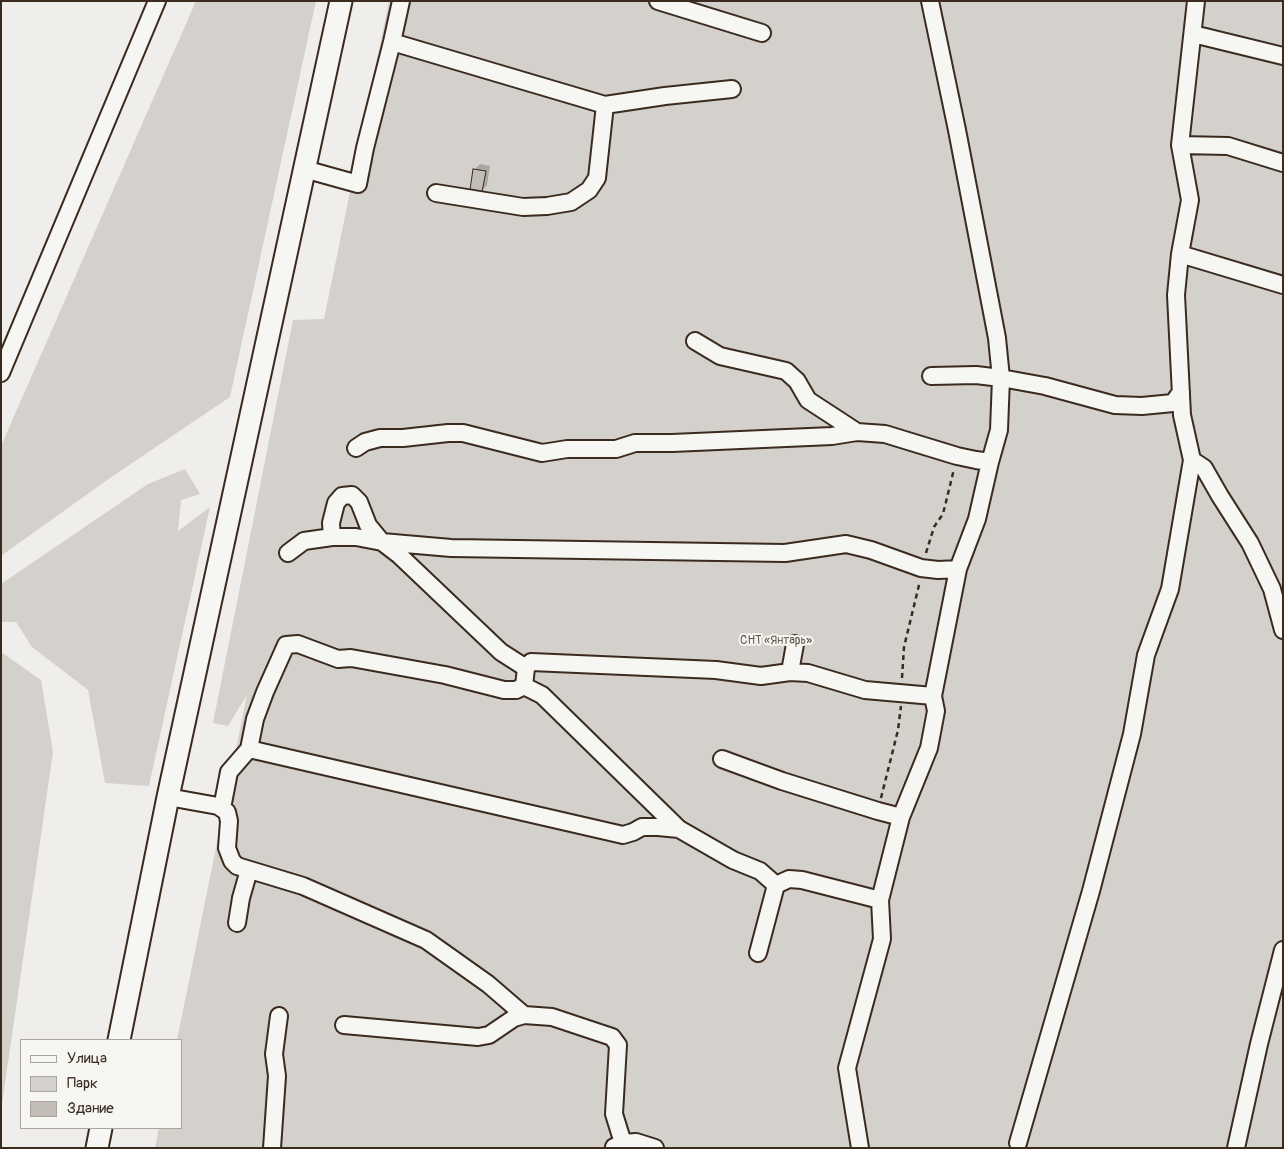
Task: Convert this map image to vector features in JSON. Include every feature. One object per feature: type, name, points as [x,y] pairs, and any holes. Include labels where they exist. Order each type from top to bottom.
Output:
[{"type":"main road","points":[[118,1039],[168,797],[341,1]]},
{"type":"main road","points":[[97,1148],[101,1129]]},
{"type":"lane","points":[[1,373],[157,1]]},
{"type":"lane","points":[[304,169],[358,184],[364,148],[401,1]]},
{"type":"lane","points":[[658,1],[762,33]]},
{"type":"lane","points":[[860,1148],[847,1068],[882,939],[880,900],[901,817],[929,748],[936,711],[933,696],[958,569],[977,519],[999,430],[1001,378],[996,328],[930,1]]},
{"type":"lane","points":[[1018,1143],[1091,891],[1132,734],[1146,655],[1170,589],[1192,460],[1182,415],[1176,295],[1180,254],[1190,200],[1180,145],[1196,1]]},
{"type":"lane","points":[[1193,34],[1283,56]]},
{"type":"lane","points":[[392,42],[605,105],[732,89]]},
{"type":"lane","points":[[436,193],[523,207],[571,202],[589,190],[597,178],[605,105]]},
{"type":"lane","points":[[1180,145],[1228,146],[1283,163]]},
{"type":"lane","points":[[1180,254],[1283,284]]},
{"type":"lane","points":[[695,341],[720,356],[786,371],[797,381],[808,400],[857,432]]},
{"type":"lane","points":[[931,376],[976,375],[1001,378],[1045,386],[1115,405],[1142,406],[1173,402],[1181,392]]},
{"type":"lane","points":[[356,448],[365,442],[380,438],[403,438],[448,433],[463,433],[542,454],[567,449],[616,449],[635,443],[832,436],[857,432],[885,434],[957,456],[990,462]]},
{"type":"lane","points":[[1192,460],[1204,468],[1250,543],[1272,589],[1283,630]]},
{"type":"lane","points":[[332,537],[331,523],[336,503],[342,496],[352,495],[359,502],[368,525],[382,542],[399,555],[502,652],[526,668]]},
{"type":"lane","points":[[288,553],[304,541],[332,537],[356,537],[382,542],[452,548],[785,553],[846,544],[871,550],[921,568],[938,570],[958,569]]},
{"type":"lane","points":[[218,806],[223,803],[229,772],[248,749],[254,719],[286,645],[298,644],[338,659],[351,658],[445,675],[504,690],[516,690],[524,686]]},
{"type":"lane","points":[[790,672],[795,644]]},
{"type":"lane","points":[[524,686],[526,668],[531,662],[716,670],[761,676],[790,672],[808,673],[865,690],[933,696]]},
{"type":"lane","points":[[524,686],[542,695],[680,829],[733,860],[760,871],[776,884]]},
{"type":"lane","points":[[248,749],[623,835],[642,827],[658,826],[680,829]]},
{"type":"lane","points":[[722,759],[782,781],[901,817]]},
{"type":"lane","points":[[168,797],[218,806],[227,812],[229,821],[227,848],[232,861],[237,866],[303,886],[426,940],[488,984],[524,1015]]},
{"type":"lane","points":[[237,922],[249,870]]},
{"type":"lane","points":[[776,884],[789,878],[880,900]]},
{"type":"lane","points":[[758,953],[776,884]]},
{"type":"lane","points":[[1236,1148],[1259,1044],[1283,950]]},
{"type":"lane","points":[[344,1025],[478,1037],[488,1035],[514,1018],[524,1015],[552,1017],[612,1037],[618,1045],[614,1114],[618,1145],[636,1142],[654,1148]]},
{"type":"lane","points":[[272,1148],[277,1076],[274,1054],[279,1016]]},
{"type":"path","points":[[878,811],[898,730],[904,647],[920,583],[921,568],[934,527],[943,514],[957,456]]},
{"type":"green space","points":[[196,1],[316,1],[230,397],[110,478],[1,556],[1,446]]},
{"type":"green space","name":"СНТ «Янтарь»","points":[[389,1],[1283,1],[1283,1148],[155,1148],[159,1129],[182,1129],[182,1039],[177,1039],[247,695],[228,726],[213,723],[293,320],[324,319]]},
{"type":"green space","points":[[185,469],[200,494],[181,500],[178,531],[210,507],[149,786],[105,783],[88,690],[32,647],[16,622],[1,622],[1,584],[148,484]]},
{"type":"green space","points":[[1,652],[41,680],[53,752],[1,1111]]},
{"type":"building","points":[[473,169],[486,171],[482,192],[470,190]]}]
